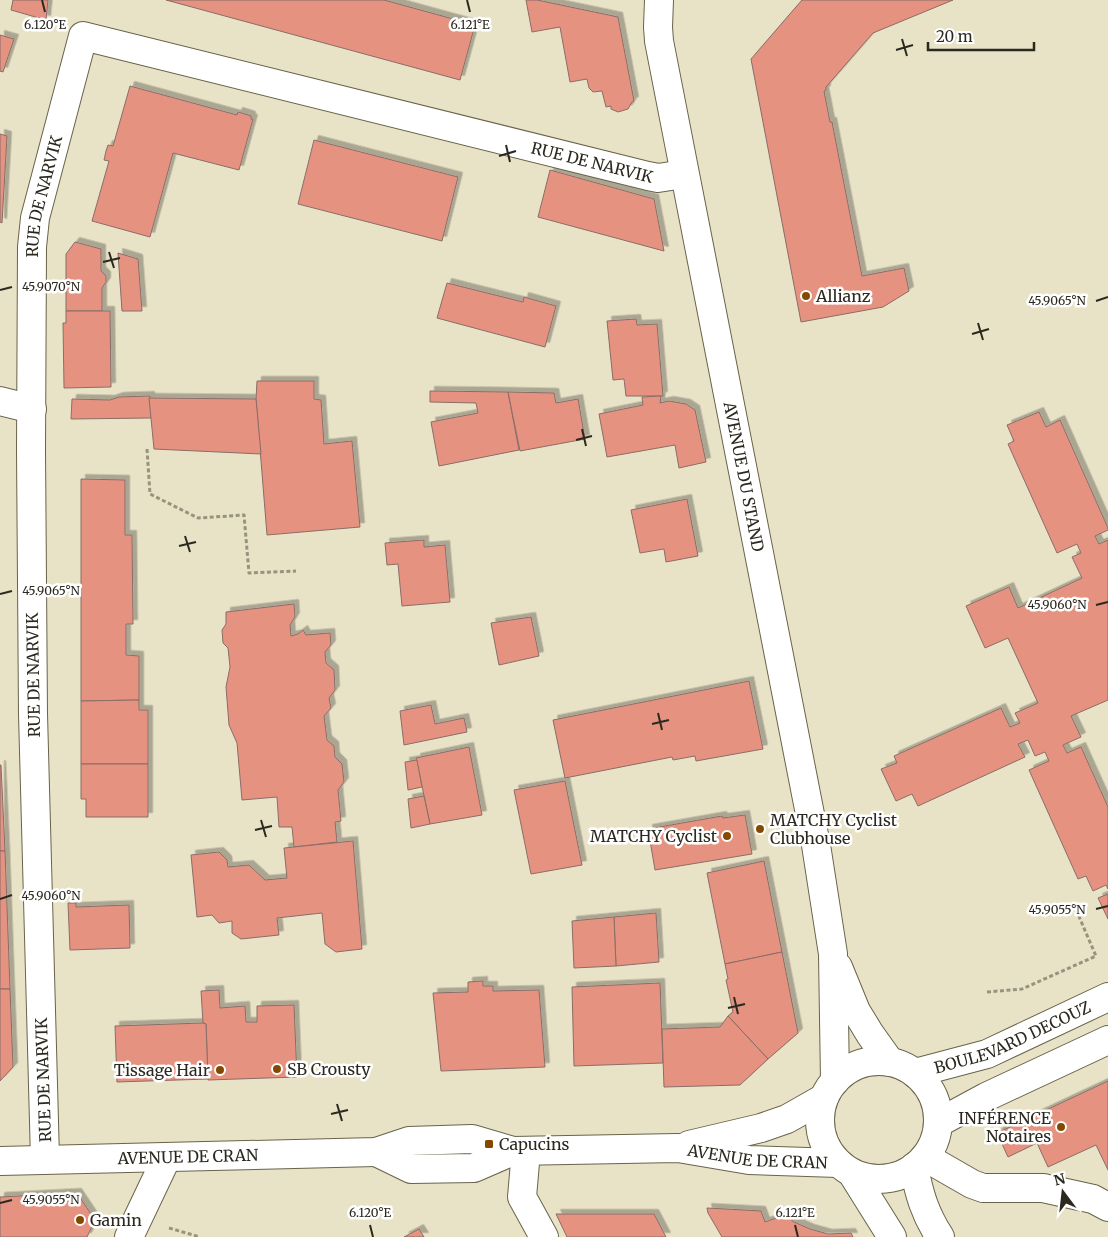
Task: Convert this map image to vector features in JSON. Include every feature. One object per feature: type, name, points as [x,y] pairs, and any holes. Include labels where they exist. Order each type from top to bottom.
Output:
[{"type":"street","name":"AVENUE DU STAND","points":[[659,0],[659,41],[792,714],[816,845],[833,954],[830,1090]]},
{"type":"street","name":"RUE DE NARVIK","points":[[45,1159],[33,714],[33,235],[83,36],[648,176],[658,178],[684,174]]},
{"type":"street","points":[[0,401],[32,409]]},
{"type":"street","name":"AVENUE DU STAND","points":[[833,954],[856,1011],[890,1062]]},
{"type":"street","name":"BOULEVARD DECOUZ","points":[[915,1074],[987,1054],[1108,997]]},
{"type":"street","points":[[938,1123],[986,1096],[1108,1040]]},
{"type":"street","points":[[845,1168],[865,1177],[879,1179],[894,1177],[919,1162],[936,1137],[938,1123],[937,1108],[933,1096],[925,1084],[903,1066],[890,1062],[876,1061],[863,1063],[851,1068],[830,1090],[820,1111],[820,1125],[829,1152],[845,1168],[892,1237]]},
{"type":"street","name":"AVENUE DE CRAN","points":[[678,1148],[787,1120],[830,1090]]},
{"type":"street","name":"AVENUE DE CRAN","points":[[0,1161],[376,1152],[411,1169],[474,1168],[520,1151],[678,1148],[749,1160],[845,1168]]},
{"type":"street","points":[[520,1151],[522,1196],[544,1237]]},
{"type":"street","points":[[129,1237],[167,1157]]},
{"type":"street","points":[[919,1162],[983,1188],[1043,1188],[1093,1199],[1108,1207]]},
{"type":"street","points":[[919,1162],[920,1197],[930,1222],[940,1237]]},
{"type":"path","points":[[148,449],[150,494],[198,518],[244,516],[249,573],[296,571]]},
{"type":"path","points":[[987,992],[1022,989],[1096,956],[1074,905]]},
{"type":"building","points":[[13,0],[48,0],[46,20],[11,10]]},
{"type":"building","points":[[166,0],[384,0],[475,25],[460,80]]},
{"type":"building","points":[[526,0],[537,0],[618,17],[634,101],[628,109],[618,112],[611,109],[611,106],[606,107],[602,91],[593,92],[589,88],[587,79],[570,82],[560,27],[532,32]]},
{"type":"building","points":[[802,0],[953,0],[873,33],[824,91],[830,122],[832,122],[862,276],[904,268],[909,291],[883,307],[801,322],[751,59]]},
{"type":"building","points":[[0,35],[14,39],[3,72],[0,71]]},
{"type":"building","points":[[130,86],[237,115],[238,112],[251,116],[251,119],[253,119],[239,170],[173,153],[150,237],[92,221],[109,161],[104,160],[106,151],[108,145],[113,146]]},
{"type":"building","points":[[0,134],[7,136],[2,223],[0,222]]},
{"type":"building","points":[[314,140],[458,177],[442,241],[298,204]]},
{"type":"building","points":[[550,170],[654,199],[664,251],[538,217]]},
{"type":"building","points":[[75,242],[101,249],[101,271],[106,276],[106,282],[102,288],[102,311],[66,311],[66,254]]},
{"type":"building","points":[[118,253],[138,259],[142,311],[122,311]]},
{"type":"building","points":[[447,283],[523,302],[524,297],[556,306],[545,347],[437,318]]},
{"type":"building","points":[[66,311],[110,311],[111,387],[64,388],[63,323],[66,323]]},
{"type":"building","points":[[636,319],[637,325],[657,324],[663,396],[626,396],[624,379],[613,380],[607,321]]},
{"type":"building","points":[[257,381],[314,381],[314,399],[321,400],[324,444],[352,441],[360,527],[267,535],[256,399]]},
{"type":"building","points":[[430,391],[508,392],[519,450],[439,466],[431,422],[478,413],[476,403],[430,402]]},
{"type":"building","points":[[508,392],[554,393],[556,403],[578,399],[585,439],[520,451]]},
{"type":"building","points":[[150,396],[151,418],[71,419],[72,399],[110,400],[119,397]]},
{"type":"building","points":[[661,396],[660,403],[669,401],[686,404],[695,410],[706,462],[679,468],[675,445],[607,457],[599,414],[643,405],[642,397]]},
{"type":"building","points":[[149,398],[256,399],[261,454],[154,449]]},
{"type":"building","points":[[1039,412],[1046,427],[1060,420],[1108,528],[1108,530],[1095,536],[1099,544],[1108,540],[1108,700],[1071,716],[1081,737],[1063,745],[1067,753],[1081,747],[1108,807],[1108,889],[1106,885],[1093,891],[1086,876],[1078,879],[1029,770],[1049,761],[1045,752],[1035,756],[1028,740],[1018,744],[1025,757],[918,806],[912,794],[896,801],[881,769],[897,763],[894,756],[1001,708],[1010,727],[1020,723],[1015,713],[1038,703],[1008,638],[985,648],[966,606],[1009,587],[1018,608],[1082,578],[1072,557],[1081,553],[1077,544],[1057,553],[1008,444],[1014,441],[1007,425]]},
{"type":"building","points":[[81,479],[125,480],[125,535],[132,535],[133,624],[126,624],[126,655],[139,656],[139,700],[81,701]]},
{"type":"building","points":[[687,499],[698,556],[666,562],[664,549],[640,553],[631,510]]},
{"type":"building","points":[[424,540],[424,547],[445,545],[450,602],[402,606],[398,564],[387,565],[385,543]]},
{"type":"building","points":[[294,604],[295,617],[290,625],[291,636],[303,630],[306,635],[330,633],[331,645],[325,652],[326,663],[334,670],[335,690],[329,698],[331,708],[324,716],[327,740],[334,746],[335,757],[342,764],[344,782],[338,790],[341,821],[335,822],[337,842],[294,847],[292,827],[279,827],[277,797],[242,800],[237,743],[229,725],[226,687],[230,667],[228,648],[223,643],[222,630],[226,624],[226,612]]},
{"type":"building","points":[[531,617],[539,656],[499,665],[491,623]]},
{"type":"building","points":[[749,681],[763,749],[696,761],[695,756],[673,760],[672,757],[565,778],[553,720]]},
{"type":"building","points":[[139,700],[139,710],[148,710],[148,764],[81,764],[81,701]]},
{"type":"building","points":[[431,705],[435,724],[464,718],[467,732],[404,745],[400,711]]},
{"type":"building","points":[[469,747],[482,815],[430,824],[416,758]]},
{"type":"building","points":[[417,760],[422,787],[408,790],[405,762]]},
{"type":"building","points":[[81,764],[148,764],[148,817],[86,817],[86,799],[81,799]]},
{"type":"building","points":[[1,765],[5,851],[0,851]]},
{"type":"building","points":[[565,781],[582,865],[531,874],[514,790]]},
{"type":"building","points":[[424,796],[430,824],[411,828],[408,799]]},
{"type":"building","points":[[745,815],[752,854],[655,870],[648,829],[722,816],[723,818]]},
{"type":"building","points":[[353,841],[362,949],[336,952],[325,944],[322,913],[277,918],[279,935],[241,939],[232,933],[232,921],[219,923],[212,915],[197,917],[191,855],[219,852],[227,860],[228,867],[249,865],[265,880],[287,878],[284,848]]},
{"type":"building","points":[[0,851],[5,851],[10,989],[0,989]]},
{"type":"building","points":[[764,861],[782,952],[725,964],[707,873]]},
{"type":"building","points":[[1108,894],[1108,919],[1098,898]]},
{"type":"building","points":[[68,903],[76,903],[76,907],[129,905],[130,948],[70,950]]},
{"type":"building","points":[[656,913],[659,962],[616,966],[614,917]]},
{"type":"building","points":[[614,917],[616,966],[574,968],[572,921]]},
{"type":"building","points":[[782,952],[798,1033],[768,1059],[728,1016],[733,1012],[726,980],[728,979],[725,964]]},
{"type":"building","points":[[483,981],[483,986],[493,986],[493,991],[539,990],[545,1067],[441,1071],[433,993],[468,992],[468,982]]},
{"type":"building","points":[[660,983],[663,1063],[574,1066],[572,987]]},
{"type":"building","points":[[0,989],[10,989],[13,1067],[0,1081]]},
{"type":"building","points":[[219,990],[220,1008],[245,1006],[246,1022],[257,1022],[257,1006],[294,1005],[297,1077],[208,1080],[206,1024],[203,1023],[201,991]]},
{"type":"building","points":[[728,1016],[768,1059],[740,1085],[664,1087],[662,1029],[720,1027]]},
{"type":"building","points":[[206,1024],[208,1079],[117,1082],[115,1026]]},
{"type":"building","points":[[1108,1081],[1108,1170],[1096,1145],[1048,1167],[1037,1143],[1008,1157],[997,1133]]},
{"type":"building","points":[[77,1193],[95,1220],[87,1237],[0,1237],[0,1197]]},
{"type":"building","points":[[707,1208],[761,1211],[765,1222],[785,1215],[794,1222],[810,1229],[828,1234],[851,1233],[853,1237],[722,1237]]},
{"type":"building","points":[[556,1214],[654,1214],[666,1237],[567,1237]]},
{"type":"building","points":[[419,1229],[424,1237],[404,1237]]},
{"type":"place","name":"Allianz","points":[[806,296]]},
{"type":"place","name":"MATCHY Cyclist Clubhouse","points":[[760,829]]},
{"type":"place","name":"MATCHY Cyclist","points":[[727,836]]},
{"type":"place","name":"SB Crousty","points":[[277,1069]]},
{"type":"place","name":"Tissage Hair","points":[[220,1070]]},
{"type":"place","name":"INFÉRENCE Notaires","points":[[1061,1127]]},
{"type":"place","name":"Capucins","points":[[489,1144]]},
{"type":"place","name":"Gamin","points":[[80,1220]]}]
